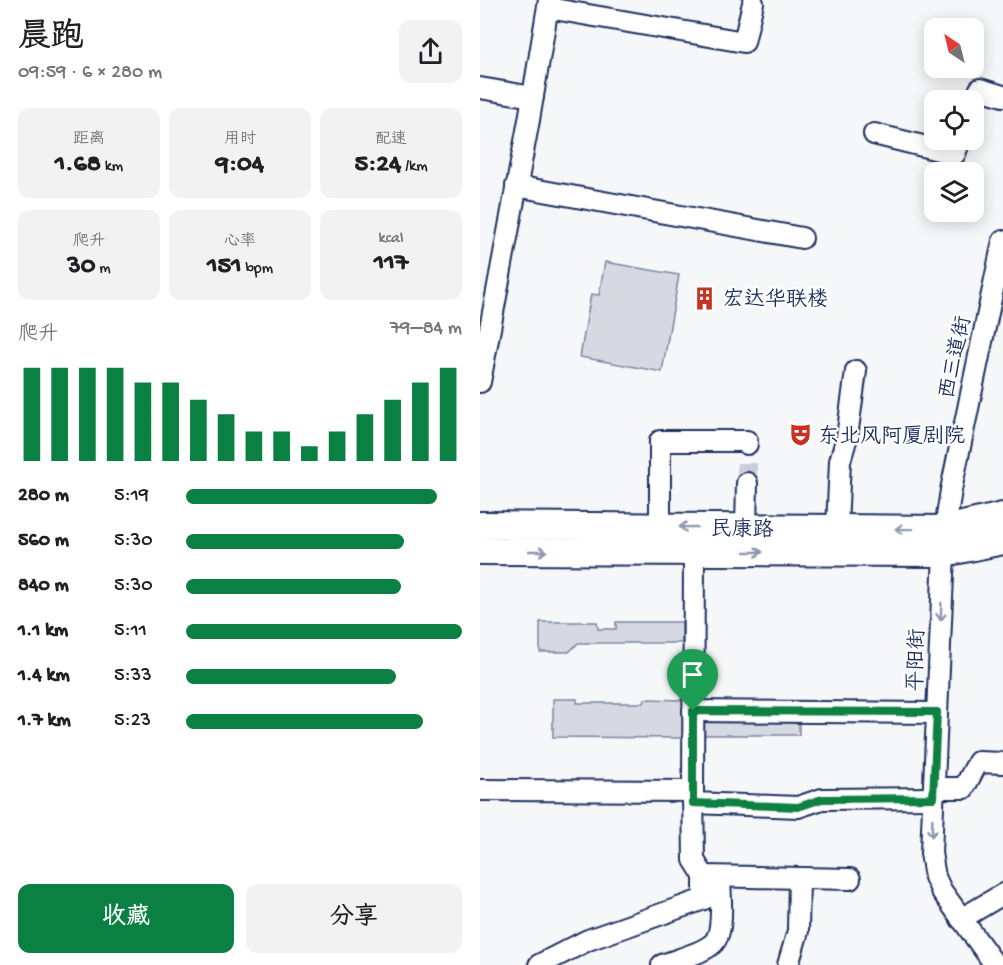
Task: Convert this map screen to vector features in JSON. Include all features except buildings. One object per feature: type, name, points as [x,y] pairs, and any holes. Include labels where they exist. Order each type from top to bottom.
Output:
[{"type":"main road","name":"民康路","points":[[480,525],[837,528],[945,541],[1003,516]]},
{"type":"main road","name":"民康路","points":[[480,551],[694,552],[945,541],[1003,541]]},
{"type":"street","points":[[480,382],[490,277],[516,186],[549,4],[744,42],[753,3]]},
{"type":"street","points":[[480,88],[533,97]]},
{"type":"street","points":[[984,90],[1003,96]]},
{"type":"street","points":[[874,134],[924,146]]},
{"type":"street","points":[[939,150],[955,154],[956,150]]},
{"type":"street","points":[[516,186],[802,238]]},
{"type":"street","name":"西三道街","points":[[945,541],[951,490],[1003,242]]},
{"type":"street","points":[[837,528],[840,461],[847,437],[856,371]]},
{"type":"street","points":[[660,527],[660,441],[747,441],[747,444]]},
{"type":"street","points":[[746,528],[747,483]]},
{"type":"street","name":"平阳街","points":[[945,541],[933,793],[932,865],[941,890],[994,965]]},
{"type":"street","points":[[694,552],[693,797],[694,860],[697,867],[712,877],[850,879]]},
{"type":"street","points":[[693,711],[937,712]]},
{"type":"street","points":[[480,790],[693,797],[798,807],[822,799],[933,793],[963,788],[978,762],[1003,763]]},
{"type":"street","points":[[538,965],[588,940],[704,899],[712,877]]},
{"type":"street","points":[[662,965],[717,941],[720,931],[712,877]]},
{"type":"street","points":[[788,965],[798,931],[799,878]]},
{"type":"street","points":[[961,919],[999,901]]},
{"type":"shaded area","points":[[605,262],[679,275],[662,372],[580,357],[591,294],[599,295]]},
{"type":"shaded area","points":[[540,622],[597,622],[598,629],[616,629],[616,622],[682,622],[682,643],[578,643],[569,652],[540,652]]},
{"type":"shaded area","points":[[553,699],[577,699],[577,703],[644,703],[645,699],[683,700],[683,738],[553,737]]},
{"type":"shaded area","points":[[703,716],[799,716],[799,735],[703,735]]},
{"type":"tunnel","points":[[747,444],[747,483]]},
{"type":"place","name":"宏达华联楼","points":[[705,298]]},
{"type":"place","name":"东北风阿厦剧院","points":[[800,435]]},
{"type":"route","points":[[693,711],[937,712],[933,798],[822,799],[798,807],[693,803],[693,711]]}]
